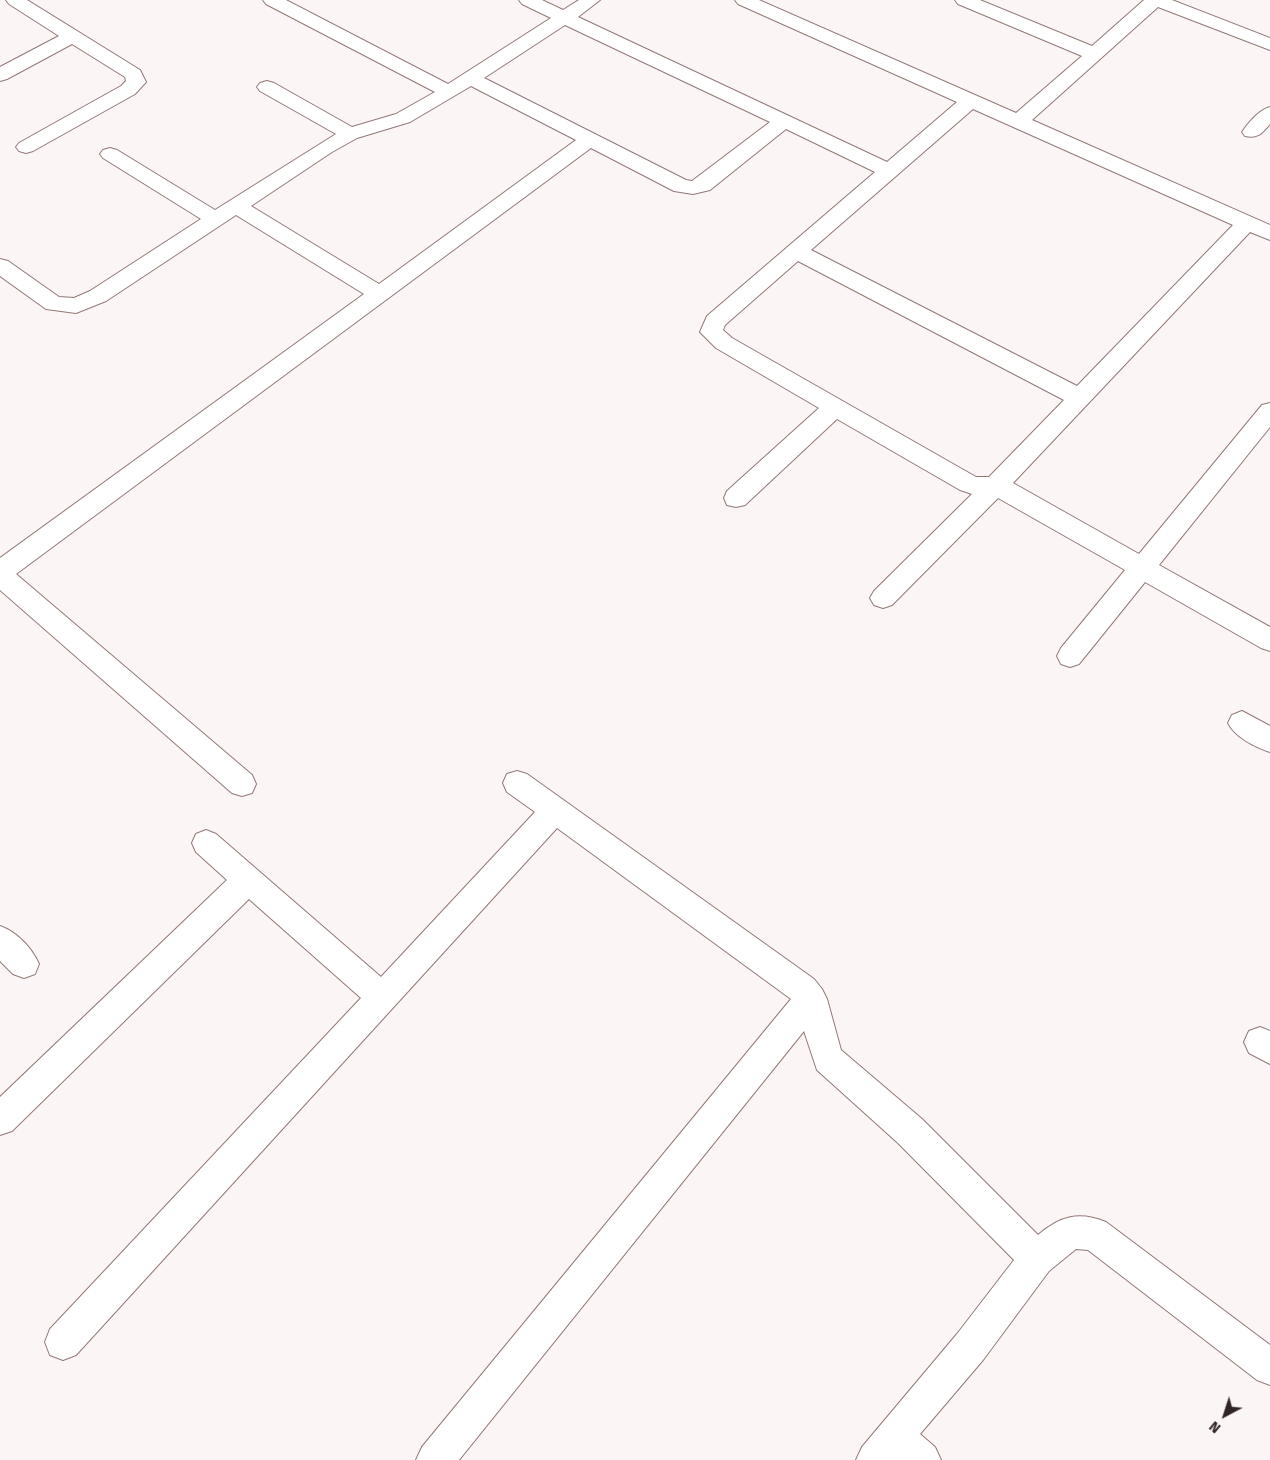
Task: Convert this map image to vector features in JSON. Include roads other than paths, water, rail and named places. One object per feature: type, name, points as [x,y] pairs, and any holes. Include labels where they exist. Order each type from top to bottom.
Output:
[{"type":"street","points":[[15,0],[133,74],[136,82],[128,90],[26,147]]},
{"type":"street","points":[[272,0],[449,92]]},
{"type":"street","points":[[528,0],[890,171]]},
{"type":"street","points":[[0,266],[54,304],[76,306],[98,296],[325,148],[350,134],[403,118],[449,92],[591,0]]},
{"type":"street","points":[[744,0],[1270,233]]},
{"type":"street","points":[[964,0],[1094,54]]},
{"type":"street","points":[[1019,121],[1156,0],[1270,44]]},
{"type":"street","points":[[0,75],[73,36]]},
{"type":"street","points":[[470,78],[682,186],[693,188],[703,185],[784,121]]},
{"type":"street","points":[[267,87],[350,134]]},
{"type":"street","points":[[971,100],[715,321],[711,332],[724,343],[969,484],[981,487],[996,485],[1142,570],[1270,640]]},
{"type":"street","points":[[1252,132],[1270,113]]},
{"type":"street","points":[[242,784],[0,574],[590,139]]},
{"type":"street","points":[[110,154],[215,220]]},
{"type":"street","points":[[236,206],[380,294]]},
{"type":"street","points":[[883,598],[996,485],[1078,397],[1247,223]]},
{"type":"street","points":[[796,251],[1078,397]]},
{"type":"street","points":[[736,498],[835,407]]},
{"type":"street","points":[[1070,656],[1270,411]]},
{"type":"street","points":[[1242,723],[1270,740]]},
{"type":"street","points":[[517,783],[803,989],[811,999],[828,1059],[910,1131],[1037,1259]]},
{"type":"street","points":[[62,1342],[555,811]]},
{"type":"street","points":[[206,843],[382,997]]},
{"type":"street","points":[[0,1119],[248,880]]},
{"type":"street","points":[[0,940],[24,964]]},
{"type":"street","points":[[435,1460],[811,999]]},
{"type":"street","points":[[922,1460],[885,1448],[970,1347],[1037,1259],[1057,1242],[1073,1232],[1094,1234],[1270,1367]]}]
